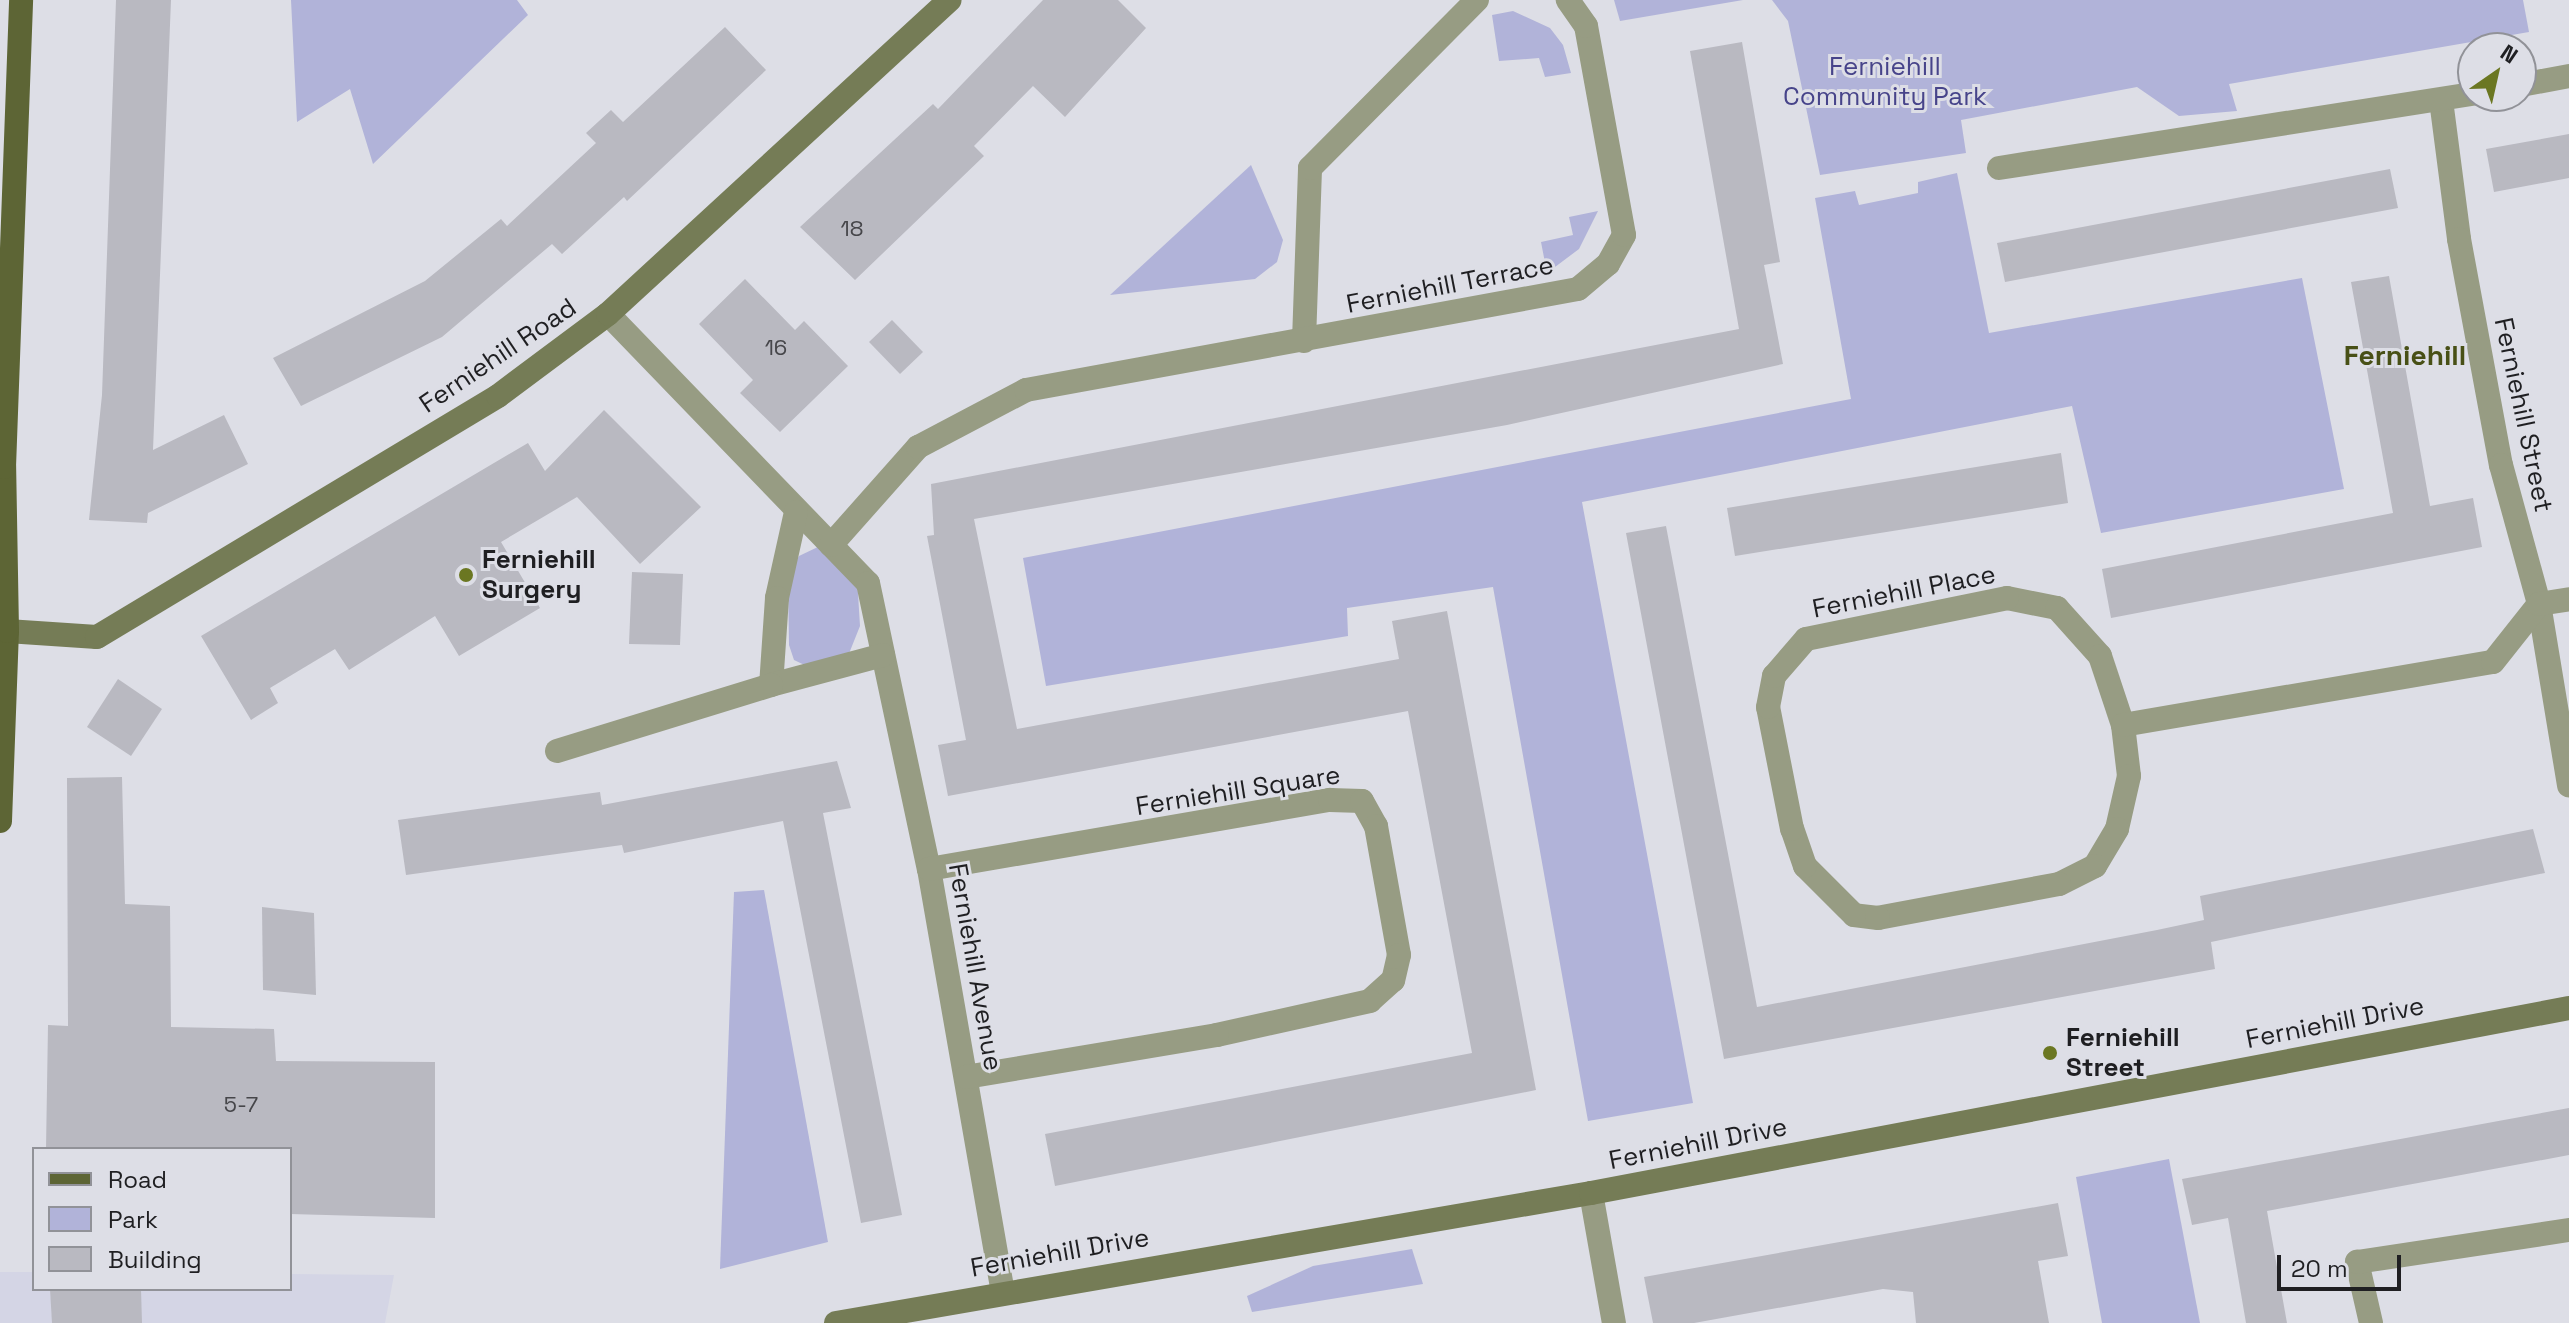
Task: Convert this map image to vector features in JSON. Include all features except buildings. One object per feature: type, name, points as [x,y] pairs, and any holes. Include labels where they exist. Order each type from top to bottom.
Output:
[{"type":"main road","points":[[0,821],[7,631],[4,467],[21,0]]},
{"type":"main road","name":"Ferniehill Road","points":[[7,631],[97,637],[498,396],[608,314],[950,0]]},
{"type":"main road","name":"Ferniehill Drive","points":[[836,1323],[1003,1291],[1591,1193],[2569,1008]]},
{"type":"street","name":"Ferniehill Terrace","points":[[1304,341],[1310,168],[1477,0]]},
{"type":"street","name":"Ferniehill Terrace","points":[[831,545],[918,447],[1026,390],[1578,289],[1608,264],[1624,235],[1622,201],[1586,26],[1568,0]]},
{"type":"street","points":[[2537,82],[2569,76]]},
{"type":"street","points":[[1999,168],[2457,97]]},
{"type":"street","name":"Ferniehill Street","points":[[2441,100],[2459,239],[2501,465],[2539,604],[2569,786]]},
{"type":"street","name":"Ferniehill Avenue","points":[[608,314],[796,512],[868,583],[929,869],[1003,1291]]},
{"type":"street","points":[[771,685],[777,598],[796,512]]},
{"type":"street","name":"Ferniehill Place","points":[[2021,599],[2057,608],[2083,630],[2100,656],[2123,725],[2129,776],[2117,829],[2095,866],[2059,884],[1878,918],[1854,915],[1805,866],[1768,707],[1774,676],[1806,639],[2021,599]]},
{"type":"street","points":[[2123,725],[2493,662],[2539,604],[2569,599]]},
{"type":"street","points":[[557,751],[771,685],[883,655]]},
{"type":"street","name":"Ferniehill Square","points":[[929,869],[1330,800],[1362,801],[1376,826],[1399,955],[1393,980],[1370,1001],[1217,1035],[966,1077]]},
{"type":"street","points":[[1591,1193],[1614,1323]]},
{"type":"street","points":[[2371,1323],[2357,1262],[2569,1230]]},
{"type":"shaded area","points":[[0,1272],[32,1272],[32,1291],[292,1291],[292,1274],[394,1275],[385,1323],[0,1323]]},
{"type":"green space","points":[[291,0],[517,0],[528,15],[373,164],[350,89],[297,122]]},
{"type":"green space","name":"Ferniehill Community Park","points":[[1614,0],[1743,0],[1620,21]]},
{"type":"green space","name":"Ferniehill Community Park","points":[[1772,0],[2523,0],[2529,32],[2457,32],[2457,44],[2229,84],[2237,111],[2179,116],[2137,87],[1961,120],[1966,153],[1820,175],[1788,21]]},
{"type":"green space","points":[[1513,11],[1550,28],[1563,45],[1571,73],[1545,77],[1539,58],[1499,61],[1492,15]]},
{"type":"green space","points":[[1251,165],[1283,240],[1277,262],[1255,279],[1110,295]]},
{"type":"green space","points":[[1957,173],[1989,333],[2302,278],[2344,489],[2101,533],[2072,406],[1582,502],[1693,1103],[1588,1121],[1493,587],[1347,608],[1348,636],[1046,686],[1023,558],[1851,399],[1815,198],[1855,191],[1859,205],[1918,193],[1918,182]]},
{"type":"green space","points":[[1598,211],[1579,249],[1547,273],[1541,242],[1573,235],[1569,217]]},
{"type":"green space","points":[[822,545],[857,577],[860,626],[848,656],[813,669],[794,660],[789,645],[788,576],[799,556]]},
{"type":"green space","points":[[764,890],[828,1242],[720,1269],[734,892]]},
{"type":"green space","points":[[2169,1159],[2200,1323],[2102,1323],[2076,1177]]},
{"type":"green space","points":[[1412,1249],[1423,1284],[1252,1312],[1247,1296],[1313,1266]]},
{"type":"place","name":"Ferniehill Surgery","points":[[466,575]]},
{"type":"place","name":"Ferniehill Street","points":[[2050,1053]]},
{"type":"district","name":"Ferniehill","points":[[2405,355]]}]
